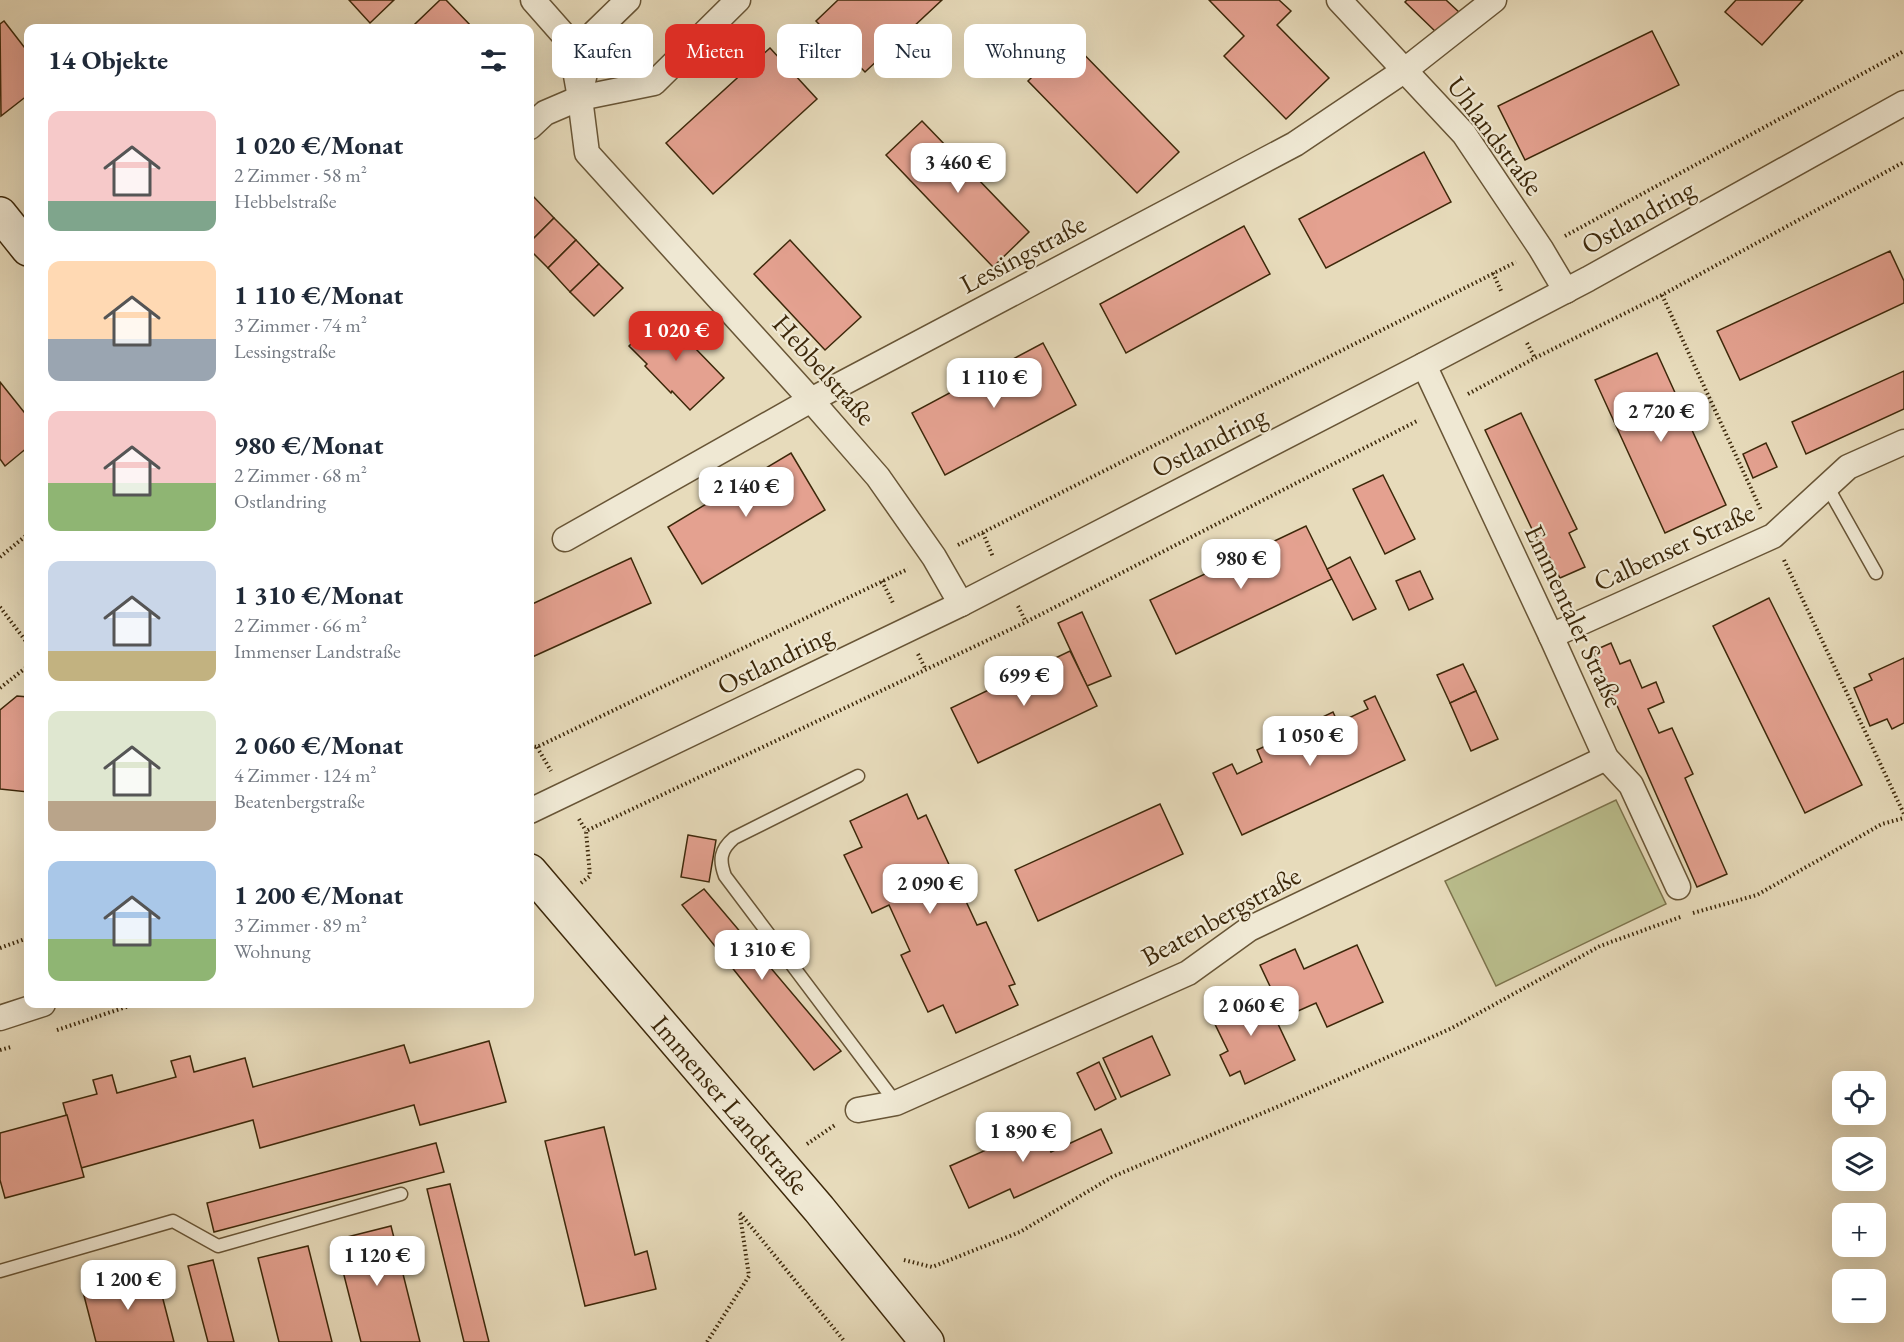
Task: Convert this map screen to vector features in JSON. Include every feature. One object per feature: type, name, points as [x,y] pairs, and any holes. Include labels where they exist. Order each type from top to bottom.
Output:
[{"type":"main road","points":[[0,214],[24,244]]},
{"type":"main road","name":"Immenser Landstraße","points":[[534,876],[819,1209],[927,1342]]},
{"type":"street","name":"Hebbelstraße","points":[[533,0],[570,42],[587,153],[812,400],[878,477],[934,557],[960,604]]},
{"type":"street","points":[[580,98],[594,33],[628,0]]},
{"type":"street","points":[[534,123],[545,113],[580,98],[654,83],[738,0]]},
{"type":"street","name":"Uhlandstraße","points":[[1339,0],[1464,134],[1541,249],[1566,291]]},
{"type":"street","name":"Lessingstraße","points":[[566,539],[812,400],[1295,144],[1405,70],[1494,0]]},
{"type":"street","name":"Ostlandring","points":[[534,809],[960,604],[1424,365],[1566,291],[1904,103]]},
{"type":"street","name":"Emmentaler Straße","points":[[1424,365],[1606,758],[1631,785],[1678,887]]},
{"type":"street","name":"Calbenser Straße","points":[[1551,636],[1773,536],[1848,467],[1904,442]]},
{"type":"street","name":"Beatenbergstraße","points":[[858,1110],[896,1103],[1188,973],[1249,929],[1606,758]]},
{"type":"street","points":[[0,1017],[30,1008]]},
{"type":"lane","points":[[1827,486],[1876,573]]},
{"type":"lane","points":[[858,776],[734,838],[722,851],[720,859],[724,876],[896,1103]]},
{"type":"lane","points":[[0,1271],[173,1221],[218,1246],[401,1194]]},
{"type":"path","points":[[534,747],[934,557],[1541,249],[1904,51]]},
{"type":"path","points":[[556,903],[590,876],[586,831],[1026,622],[1535,358],[1662,296],[1904,162]]},
{"type":"path","points":[[0,556],[24,537]]},
{"type":"path","points":[[0,607],[24,639]]},
{"type":"path","points":[[0,688],[24,669]]},
{"type":"path","points":[[932,1267],[1020,1232],[1112,1177],[1284,1104],[1452,1028],[1600,946],[1690,913],[1757,895],[1882,824],[1904,818]]},
{"type":"path","points":[[0,948],[24,939]]},
{"type":"path","points":[[56,1031],[123,1008]]},
{"type":"path","points":[[0,1050],[11,1047]]},
{"type":"path","points":[[807,1144],[858,1110]]},
{"type":"path","points":[[707,1342],[749,1276],[740,1213],[845,1342]]},
{"type":"green space","points":[[1616,800],[1666,904],[1496,986],[1445,881]]},
{"type":"building","points":[[349,0],[394,0],[370,23]]},
{"type":"building","points":[[440,0],[446,0],[469,24],[415,24]]},
{"type":"building","points":[[838,0],[942,0],[916,24],[874,24],[874,64],[865,72],[862,69],[862,24],[819,24],[816,21]]},
{"type":"building","points":[[1209,0],[1279,0],[1291,11],[1277,25],[1329,78],[1286,119],[1224,56],[1244,36]]},
{"type":"building","points":[[1407,0],[1446,0],[1460,13],[1439,35],[1405,2]]},
{"type":"building","points":[[1736,0],[1803,0],[1762,45],[1725,12]]},
{"type":"building","points":[[4,21],[24,47],[24,98],[1,116],[0,24]]},
{"type":"building","points":[[1652,31],[1679,85],[1525,160],[1498,106]]},
{"type":"building","points":[[770,48],[777,56],[777,78],[798,78],[817,99],[713,194],[666,143],[737,78],[765,78],[765,53]]},
{"type":"building","points":[[1086,56],[1179,152],[1137,193],[1028,81],[1031,78],[1086,78]]},
{"type":"building","points":[[922,121],[1029,232],[993,267],[886,155]]},
{"type":"building","points":[[1424,152],[1451,202],[1326,268],[1299,219]]},
{"type":"building","points":[[534,197],[554,218],[534,238]]},
{"type":"building","points":[[554,218],[576,240],[548,268],[534,254],[534,238]]},
{"type":"building","points":[[1244,226],[1270,274],[1126,353],[1100,304]]},
{"type":"building","points":[[576,240],[599,264],[570,292],[548,268]]},
{"type":"building","points":[[790,240],[861,317],[825,350],[754,274]]},
{"type":"building","points":[[1890,251],[1904,281],[1904,303],[1740,380],[1717,331]]},
{"type":"building","points":[[599,264],[623,288],[594,316],[570,292]]},
{"type":"building","points":[[662,314],[724,378],[690,410],[645,366],[647,364],[629,346]]},
{"type":"building","points":[[1043,343],[1076,405],[945,475],[912,413]]},
{"type":"building","points":[[1657,353],[1726,505],[1665,533],[1595,380]]},
{"type":"building","points":[[1904,371],[1904,409],[1806,454],[1792,422]]},
{"type":"building","points":[[0,382],[24,412],[24,450],[5,466],[0,459]]},
{"type":"building","points":[[1521,413],[1577,529],[1569,533],[1585,567],[1560,578],[1542,542],[1539,544],[1485,430]]},
{"type":"building","points":[[1766,443],[1777,467],[1753,478],[1743,454]]},
{"type":"building","points":[[791,453],[825,510],[702,584],[668,527]]},
{"type":"building","points":[[1383,475],[1415,539],[1385,554],[1353,489]]},
{"type":"building","points":[[1306,526],[1332,579],[1176,654],[1150,600]]},
{"type":"building","points":[[1350,557],[1376,609],[1353,620],[1327,569]]},
{"type":"building","points":[[631,558],[651,603],[534,656],[534,603]]},
{"type":"building","points":[[1420,571],[1433,599],[1409,610],[1396,581]]},
{"type":"building","points":[[1769,598],[1862,785],[1805,813],[1713,626]]},
{"type":"building","points":[[1082,612],[1111,676],[1087,686],[1058,623]]},
{"type":"building","points":[[1611,643],[1620,664],[1630,660],[1642,688],[1656,682],[1664,702],[1648,709],[1659,733],[1672,728],[1693,774],[1685,778],[1727,874],[1697,887],[1593,651]]},
{"type":"building","points":[[1070,651],[1097,706],[978,763],[951,708]]},
{"type":"building","points":[[1904,658],[1904,723],[1892,729],[1887,719],[1870,726],[1854,688],[1872,680],[1869,674]]},
{"type":"building","points":[[1463,664],[1476,691],[1450,703],[1437,675]]},
{"type":"building","points":[[1476,691],[1498,739],[1471,751],[1450,703]]},
{"type":"building","points":[[17,696],[24,697],[24,792],[0,789],[0,710]]},
{"type":"building","points":[[1375,696],[1405,760],[1242,835],[1213,773],[1232,764],[1237,774],[1262,762],[1257,750],[1285,737],[1290,747],[1317,734],[1312,722],[1333,712],[1338,723],[1368,709],[1364,701]]},
{"type":"building","points":[[907,794],[918,819],[926,815],[977,925],[986,922],[1015,984],[1009,986],[1018,1005],[956,1033],[943,1005],[928,1012],[901,955],[910,951],[889,905],[872,913],[844,855],[862,847],[850,821]]},
{"type":"building","points":[[1160,804],[1183,854],[1038,921],[1015,870]]},
{"type":"building","points":[[688,835],[716,840],[709,882],[681,877]]},
{"type":"building","points":[[704,889],[841,1051],[814,1070],[682,905]]},
{"type":"building","points":[[1357,945],[1383,1002],[1327,1027],[1316,1003],[1298,1011],[1289,991],[1275,997],[1260,965],[1295,949],[1304,969]]},
{"type":"building","points":[[1261,988],[1295,1060],[1245,1084],[1240,1071],[1230,1076],[1220,1055],[1228,1051],[1209,1012]]},
{"type":"building","points":[[1152,1036],[1170,1075],[1121,1097],[1103,1058]]},
{"type":"building","points":[[489,1041],[506,1102],[420,1125],[414,1105],[260,1148],[253,1120],[81,1168],[63,1103],[97,1094],[93,1080],[112,1075],[117,1093],[176,1077],[171,1061],[190,1056],[194,1072],[245,1058],[253,1087],[404,1045],[410,1063]]},
{"type":"building","points":[[1099,1062],[1116,1099],[1095,1110],[1077,1073]]},
{"type":"building","points":[[67,1115],[84,1177],[5,1198],[0,1180],[0,1133]]},
{"type":"building","points":[[1036,1118],[1051,1152],[1101,1129],[1112,1153],[1014,1198],[1010,1189],[969,1208],[950,1166],[993,1147],[989,1139]]},
{"type":"building","points":[[604,1127],[635,1255],[647,1251],[656,1289],[585,1306],[545,1141]]},
{"type":"building","points":[[436,1143],[444,1172],[214,1232],[207,1203]]},
{"type":"building","points":[[450,1184],[489,1342],[464,1342],[427,1189]]},
{"type":"building","points":[[391,1226],[420,1342],[361,1342],[335,1240]]},
{"type":"building","points":[[308,1246],[332,1342],[279,1342],[258,1258]]},
{"type":"building","points":[[213,1260],[234,1342],[208,1342],[188,1266]]},
{"type":"building","points":[[136,1275],[138,1281],[157,1276],[174,1342],[96,1342],[82,1288]]}]
